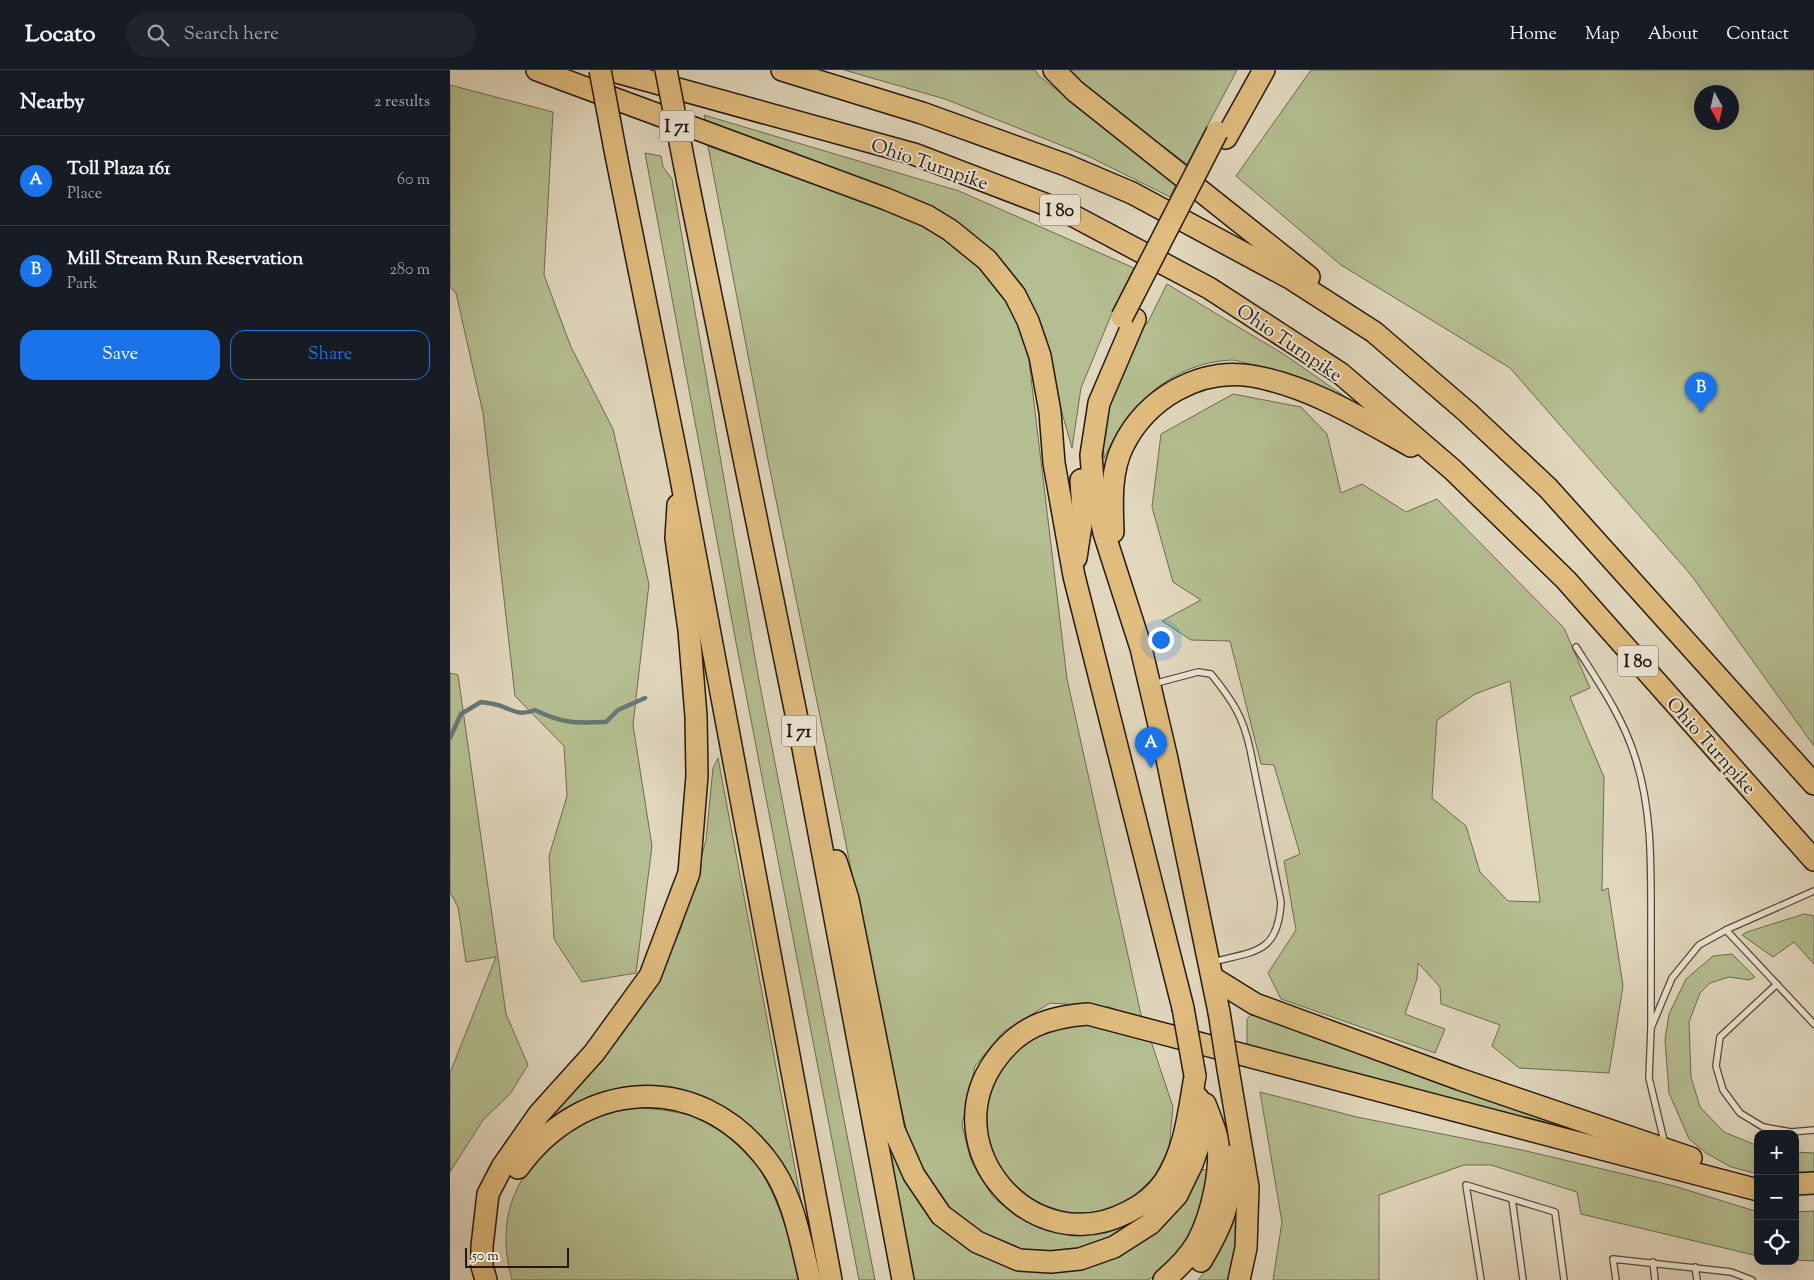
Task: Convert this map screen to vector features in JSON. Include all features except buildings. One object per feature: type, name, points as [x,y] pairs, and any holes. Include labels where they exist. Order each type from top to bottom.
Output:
[{"type":"highway","points":[[537,70],[886,198],[927,216],[950,230],[987,260],[1015,295],[1028,321],[1040,356],[1050,412],[1054,463],[1074,576],[1183,1008],[1195,1076],[1201,1129],[1198,1147],[1177,1195],[1150,1224],[1114,1247],[1080,1259],[1051,1262],[1020,1260],[977,1242],[941,1215],[914,1175],[894,1130],[848,899],[803,748]]},
{"type":"highway","points":[[600,70],[679,468],[832,1280]]},
{"type":"highway","name":"Ohio Turnpike","points":[[609,70],[914,154],[1068,213],[1209,288],[1340,373],[1454,470],[1566,580],[1814,860]]},
{"type":"highway","name":"I 71","points":[[666,70],[803,748],[904,1280]]},
{"type":"highway","name":"I 80","points":[[782,70],[922,113],[1066,165],[1132,193],[1290,278],[1374,332],[1467,412],[1548,488],[1770,737],[1810,775]]},
{"type":"highway","points":[[1054,70],[1076,91],[1342,302],[1374,332]]},
{"type":"highway","points":[[1074,576],[1083,512],[1079,450],[1091,391],[1222,135],[1249,70]]},
{"type":"highway","points":[[1222,135],[1264,70]]},
{"type":"highway","points":[[1129,318],[1099,403],[1091,455],[1097,505],[1141,648],[1212,970],[1248,1188],[1246,1248],[1239,1280]]},
{"type":"highway","points":[[1114,560],[1112,500],[1114,473],[1123,446],[1138,423],[1157,402],[1183,386],[1211,376],[1251,376],[1286,385],[1348,410],[1454,470]]},
{"type":"highway","points":[[486,1280],[482,1266],[482,1246],[488,1194],[502,1167],[539,1114],[594,1053],[650,976],[689,873],[697,776],[696,716],[689,630],[676,538],[679,468]]},
{"type":"highway","points":[[1212,970],[1255,1004],[1460,1079],[1664,1157],[1754,1189]]},
{"type":"highway","points":[[1195,1076],[1178,1156],[1165,1181],[1146,1203],[1117,1218],[1087,1225],[1060,1224],[1032,1212],[1008,1195],[991,1173],[978,1143],[976,1104],[983,1078],[1004,1048],[1034,1025],[1062,1016],[1088,1014],[1754,1178]]},
{"type":"highway","points":[[1164,1280],[1180,1266],[1197,1243],[1210,1214],[1216,1180],[1218,1158],[1216,1135],[1195,1076]]},
{"type":"highway","points":[[500,1280],[495,1259],[495,1225],[502,1195],[533,1147],[559,1124],[589,1108],[620,1098],[648,1096],[673,1099],[698,1107],[725,1120],[755,1146],[767,1160],[788,1197],[810,1280]]},
{"type":"highway","points":[[1183,1280],[1197,1267],[1218,1232],[1227,1208],[1230,1183],[1233,1100]]},
{"type":"highway","points":[[1799,1184],[1814,1183]]},
{"type":"highway","points":[[1799,1195],[1814,1194]]},
{"type":"lane","points":[[1576,647],[1624,728],[1636,760],[1645,794],[1650,846],[1649,1078],[1660,1118],[1664,1157]]},
{"type":"lane","points":[[1150,685],[1198,672],[1211,674],[1234,702],[1246,730],[1281,902],[1280,923],[1270,942],[1260,950],[1212,970]]},
{"type":"lane","points":[[1650,1028],[1672,978],[1699,945],[1726,930],[1814,891]]},
{"type":"lane","points":[[1726,930],[1814,1024]]},
{"type":"lane","points":[[1777,984],[1720,1037],[1716,1066],[1722,1090],[1740,1113],[1763,1127],[1790,1132],[1814,1130]]},
{"type":"lane","points":[[1481,1280],[1466,1186],[1554,1212],[1564,1280]]},
{"type":"lane","points":[[1512,1199],[1523,1280]]},
{"type":"lane","points":[[1616,1280],[1613,1259],[1731,1272],[1752,1280]]},
{"type":"lane","points":[[1653,1262],[1655,1280]]},
{"type":"lane","points":[[1695,1267],[1697,1280]]},
{"type":"green space","points":[[844,70],[1035,70],[1039,76],[1177,182],[1170,197],[1088,156],[945,99]]},
{"type":"green space","points":[[1064,70],[1237,70],[1187,164],[1081,86]]},
{"type":"green space","points":[[1311,70],[1814,70],[1814,746],[1691,575],[1510,368],[1341,265],[1236,176]]},
{"type":"green space","points":[[450,85],[553,112],[544,275],[571,347],[613,429],[649,584],[633,725],[652,846],[636,973],[582,982],[554,939],[549,856],[567,796],[564,746],[515,696],[483,413],[456,293],[450,287]]},
{"type":"green space","points":[[704,115],[959,191],[1134,268],[1114,308],[1081,388],[1072,448],[1046,357],[1037,314],[994,255],[706,125]]},
{"type":"green space","points":[[708,146],[854,198],[931,230],[960,250],[1007,295],[1027,344],[1067,679],[1142,1019],[1109,1007],[1050,1003],[1003,1032],[975,1066],[962,1125],[971,1161],[993,1197],[1016,1216],[1040,1228],[1078,1234],[1112,1228],[1146,1209],[1143,1217],[1106,1242],[1045,1256],[990,1241],[949,1213],[929,1187],[910,1145],[889,1056],[769,465]]},
{"type":"green space","points":[[645,153],[661,156],[663,167],[672,179],[758,675],[875,1280],[859,1280],[735,637]]},
{"type":"green space","points":[[1167,284],[1285,355],[1347,398],[1275,370],[1234,360],[1210,363],[1190,369],[1171,378],[1153,391],[1124,422],[1104,459],[1103,441],[1108,406],[1120,372],[1142,322],[1147,324]]},
{"type":"green space","points":[[1233,394],[1301,407],[1327,434],[1341,493],[1362,484],[1406,512],[1437,499],[1564,628],[1590,688],[1570,697],[1604,777],[1602,891],[1608,888],[1623,986],[1609,1073],[1519,1068],[1492,1046],[1500,1025],[1441,1004],[1440,987],[1418,963],[1417,979],[1405,1014],[1445,1029],[1435,1053],[1281,999],[1268,973],[1296,930],[1284,861],[1300,854],[1274,765],[1261,764],[1230,641],[1191,640],[1162,621],[1201,600],[1173,582],[1152,507],[1161,434]],"holes":[[[1510,681],[1540,902],[1508,901],[1480,872],[1466,826],[1432,798],[1437,720],[1475,694]]]},
{"type":"green space","points":[[450,673],[458,675],[506,1014],[528,1065],[510,1094],[483,1120],[450,1172],[450,1073],[496,957],[466,962],[458,907],[450,892]]},
{"type":"green space","points":[[718,758],[803,1211],[780,1167],[655,1090],[539,1132],[662,973],[681,928],[706,840],[713,768]]},
{"type":"green space","points":[[1804,914],[1814,916],[1814,964],[1794,942],[1773,957],[1742,935],[1747,932]]},
{"type":"green space","points":[[1732,954],[1755,977],[1749,980],[1729,977],[1710,983],[1700,993],[1689,1022],[1691,1077],[1700,1107],[1724,1132],[1754,1144],[1754,1173],[1731,1167],[1706,1153],[1689,1139],[1669,1093],[1665,1040],[1669,1014],[1686,979],[1713,956]]},
{"type":"green space","points":[[1252,1014],[1586,1128],[1595,1140],[1247,1046],[1247,1019]]},
{"type":"green space","points":[[1079,1023],[1151,1041],[1173,1107],[1169,1148],[1154,1177],[1130,1200],[1108,1211],[1073,1216],[1016,1195],[993,1164],[981,1115],[992,1070],[1038,1031]]},
{"type":"green space","points":[[1260,1092],[1357,1117],[1522,1150],[1674,1186],[1754,1211],[1754,1255],[1581,1214],[1577,1192],[1491,1165],[1464,1165],[1379,1195],[1379,1280],[1273,1280],[1282,1222]]},
{"type":"green space","points":[[627,1106],[670,1111],[695,1117],[719,1129],[739,1144],[755,1163],[768,1184],[787,1231],[801,1280],[512,1280],[507,1256],[506,1234],[509,1213],[515,1194],[524,1176],[537,1159],[553,1144],[588,1119],[601,1112]]},
{"type":"green space","points":[[1799,1152],[1814,1153],[1814,1179],[1799,1179]]},
{"type":"green space","points":[[898,1157],[1000,1259],[1097,1262],[1195,1169],[1209,1170],[1203,1204],[1186,1241],[1165,1270],[1148,1280],[914,1280],[891,1158]]},
{"type":"green space","points":[[1241,1189],[1237,1257],[1229,1280],[1198,1280],[1212,1262]]},
{"type":"green space","points":[[1814,1211],[1814,1261],[1799,1260],[1799,1212]]},
{"type":"waterway","points":[[450,738],[461,714],[481,702],[499,705],[517,712],[525,713],[535,710],[570,722],[606,722],[618,710],[645,698]]},
{"type":"place","name":"Mill Stream Run Reservation","points":[[1701,413]]},
{"type":"place","name":"Toll Plaza 161","points":[[1151,768]]}]
